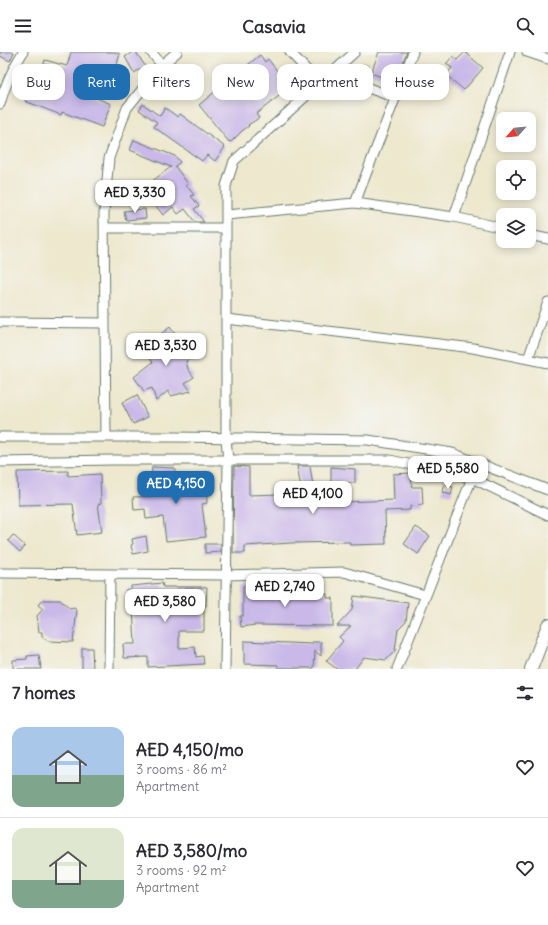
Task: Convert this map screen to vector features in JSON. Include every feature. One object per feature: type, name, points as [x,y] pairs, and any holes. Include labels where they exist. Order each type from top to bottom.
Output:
[{"type":"street","points":[[0,104],[15,65],[23,52]]},
{"type":"street","points":[[151,52],[161,64]]},
{"type":"street","points":[[163,64],[177,52]]},
{"type":"street","points":[[290,52],[301,64]]},
{"type":"street","points":[[341,64],[355,52]]},
{"type":"street","points":[[409,64],[413,52]]},
{"type":"street","points":[[454,217],[510,52]]},
{"type":"street","points":[[527,52],[548,59]]},
{"type":"street","points":[[106,437],[104,214],[110,158],[127,108],[138,94]]},
{"type":"street","points":[[225,669],[228,461],[226,438],[226,186],[234,161],[300,100]]},
{"type":"street","points":[[355,203],[395,100]]},
{"type":"street","points":[[226,215],[355,203],[454,217],[496,226]]},
{"type":"street","points":[[104,228],[226,228]]},
{"type":"street","points":[[536,237],[548,240]]},
{"type":"street","points":[[528,359],[548,302]]},
{"type":"street","points":[[226,319],[473,348],[548,363]]},
{"type":"street","points":[[0,322],[105,323]]},
{"type":"street","points":[[0,436],[368,440],[452,453],[548,490]]},
{"type":"street","points":[[0,462],[112,460],[390,460],[472,478],[548,515]]},
{"type":"street","points":[[397,669],[472,478]]},
{"type":"street","points":[[0,573],[226,575],[344,572],[426,595]]},
{"type":"street","points":[[109,669],[110,574]]},
{"type":"street","points":[[531,669],[548,625]]},
{"type":"building","points":[[0,52],[14,52],[10,61],[0,56]]},
{"type":"building","points":[[71,52],[114,52],[120,54],[117,64],[73,64],[73,100],[101,100],[111,104],[102,127],[62,112],[61,115],[25,101],[65,100],[65,65],[67,66]]},
{"type":"building","points":[[133,52],[136,52],[144,64],[138,64],[138,70],[134,73],[125,57]]},
{"type":"building","points":[[379,52],[407,52],[402,64],[381,64],[381,77],[373,74],[373,68]]},
{"type":"building","points":[[465,52],[483,68],[464,90],[449,78],[449,72],[452,68],[449,64],[446,64],[453,56],[457,60]]},
{"type":"building","points":[[260,55],[265,62],[268,59],[277,71],[277,98],[256,114],[259,118],[248,125],[249,126],[231,142],[229,142],[199,105],[212,94],[212,100],[269,100],[269,64],[249,64]]},
{"type":"building","points":[[45,60],[60,64],[44,64]]},
{"type":"building","points":[[143,104],[160,116],[165,108],[178,117],[180,114],[225,147],[215,161],[207,155],[202,161],[154,127],[157,122],[139,110]]},
{"type":"building","points":[[134,140],[175,156],[180,162],[175,166],[188,184],[186,185],[194,195],[191,196],[199,206],[194,209],[204,222],[195,222],[185,209],[178,214],[173,207],[163,215],[152,201],[155,199],[153,196],[159,192],[151,182],[171,167],[130,150]]},
{"type":"building","points":[[145,209],[146,218],[126,220],[124,211]]},
{"type":"building","points":[[170,327],[176,336],[180,349],[183,348],[191,358],[186,361],[188,369],[194,377],[185,383],[191,391],[171,396],[168,391],[156,401],[152,388],[144,391],[134,377],[153,362],[147,354],[144,344],[152,338],[153,340]]},
{"type":"building","points":[[137,395],[148,417],[133,424],[122,403]]},
{"type":"building","points":[[234,466],[249,467],[249,495],[280,494],[280,500],[303,499],[297,466],[310,466],[315,500],[345,499],[345,502],[394,500],[393,474],[411,473],[412,487],[422,487],[423,505],[410,506],[410,510],[385,511],[386,544],[350,545],[350,542],[291,543],[245,546],[245,553],[233,553]]},
{"type":"building","points":[[152,467],[175,468],[175,481],[206,480],[207,503],[202,504],[206,537],[166,541],[163,517],[146,519],[145,509],[134,510],[133,497],[161,496],[160,480],[151,480]]},
{"type":"building","points":[[331,467],[355,469],[355,483],[331,482]]},
{"type":"building","points":[[68,471],[68,476],[100,474],[101,503],[98,504],[102,532],[77,535],[73,504],[18,505],[17,472]]},
{"type":"building","points":[[445,485],[453,487],[451,495],[442,492]]},
{"type":"building","points":[[416,527],[430,536],[418,554],[404,544]]},
{"type":"building","points":[[13,535],[25,546],[20,552],[8,541]]},
{"type":"building","points":[[146,536],[148,551],[133,554],[131,545],[133,544],[132,539]]},
{"type":"building","points":[[205,544],[221,544],[221,552],[205,553]]},
{"type":"building","points":[[162,583],[163,587],[207,587],[206,606],[204,606],[204,631],[179,631],[179,648],[195,647],[196,657],[203,656],[204,664],[148,667],[148,657],[124,658],[123,644],[135,644],[133,608],[128,608],[126,590],[131,589],[131,586]]},
{"type":"building","points":[[279,585],[287,585],[287,594],[327,594],[327,598],[333,598],[333,626],[255,625],[241,627],[240,616],[243,616],[243,586],[279,587]]},
{"type":"building","points":[[354,596],[408,603],[406,621],[398,629],[395,651],[386,660],[364,657],[355,669],[337,669],[326,661],[343,641],[339,637],[351,626],[337,626],[352,610]]},
{"type":"building","points":[[42,600],[60,600],[70,609],[74,608],[77,610],[73,642],[48,641],[42,637],[42,632],[39,632],[37,616],[43,609],[38,605]]},
{"type":"building","points":[[244,641],[312,644],[312,642],[321,642],[321,656],[315,651],[314,668],[278,668],[278,665],[244,664]]},
{"type":"building","points":[[82,648],[92,648],[93,669],[82,669]]},
{"type":"building","points":[[39,655],[41,669],[13,669],[13,660],[27,659],[27,656]]}]
